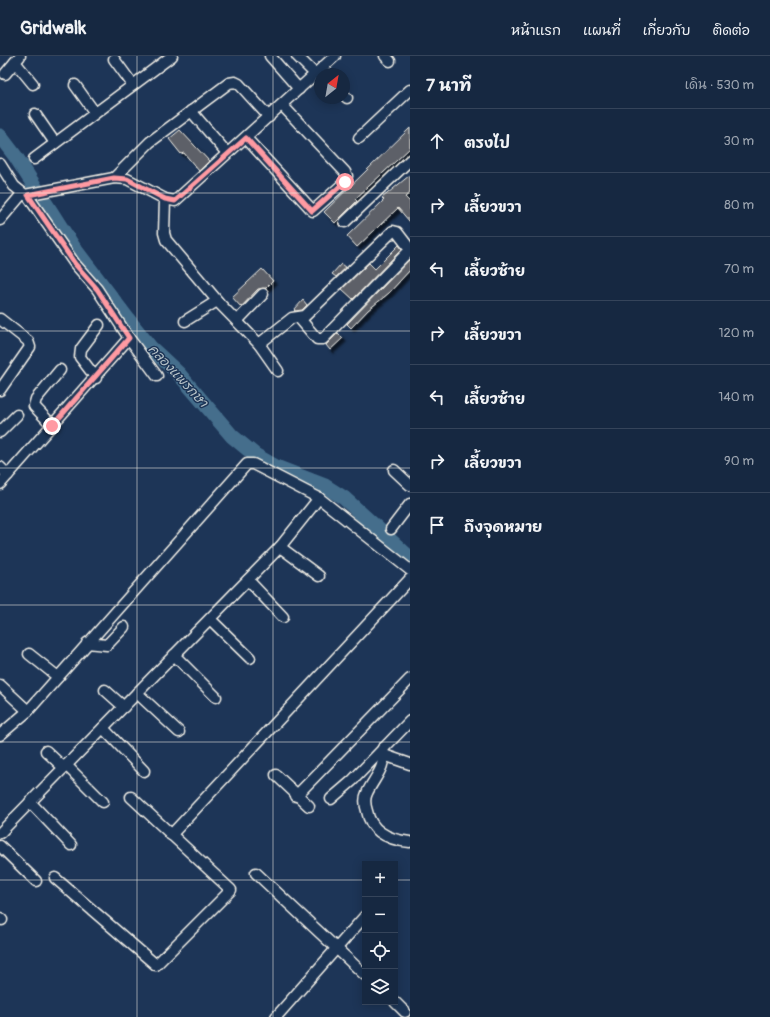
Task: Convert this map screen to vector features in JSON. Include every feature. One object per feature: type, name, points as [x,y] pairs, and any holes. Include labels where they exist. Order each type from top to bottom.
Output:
[{"type":"street","points":[[34,159],[172,56]]},
{"type":"street","points":[[270,56],[299,89]]},
{"type":"street","points":[[297,56],[314,69]]},
{"type":"street","points":[[324,68],[333,57]]},
{"type":"street","points":[[5,74],[18,59],[33,84]]},
{"type":"street","points":[[114,59],[133,85]]},
{"type":"street","points":[[0,220],[27,194],[114,178],[131,180],[165,199],[175,201],[299,89],[314,78]]},
{"type":"street","points":[[114,178],[150,142],[232,82],[238,84],[268,117]]},
{"type":"street","points":[[75,85],[95,113]]},
{"type":"street","points":[[359,138],[410,90]]},
{"type":"street","points":[[246,138],[312,211],[345,182],[347,176],[345,172],[282,105]]},
{"type":"street","points":[[191,111],[227,153]]},
{"type":"street","points":[[35,114],[55,143]]},
{"type":"street","points":[[345,222],[410,160]]},
{"type":"street","points":[[0,164],[14,186],[27,194],[75,264],[97,289],[129,338],[157,376]]},
{"type":"street","points":[[165,199],[164,233],[166,240],[217,301],[259,344],[278,371]]},
{"type":"street","points":[[259,344],[292,318],[300,319],[310,312],[393,231],[397,232],[410,249],[323,339],[317,339],[300,319]]},
{"type":"street","points":[[237,322],[263,294]]},
{"type":"street","points":[[185,321],[217,301]]},
{"type":"street","points":[[0,319],[28,341],[30,347],[0,390]]},
{"type":"street","points":[[96,378],[80,357],[81,349],[99,325]]},
{"type":"street","points":[[0,484],[96,378],[129,338]]},
{"type":"street","points":[[52,426],[34,406],[36,399],[60,370]]},
{"type":"street","points":[[0,432],[17,415]]},
{"type":"street","points":[[0,735],[28,711],[247,464],[253,464],[320,498],[410,570]]},
{"type":"street","points":[[0,467],[8,475]]},
{"type":"street","points":[[394,470],[410,485]]},
{"type":"street","points":[[2,828],[30,802],[124,707],[280,547],[320,498]]},
{"type":"street","points":[[391,529],[410,504]]},
{"type":"street","points":[[280,547],[319,576]]},
{"type":"street","points":[[171,835],[410,578]]},
{"type":"street","points":[[248,580],[283,617]]},
{"type":"street","points":[[210,619],[250,658]]},
{"type":"street","points":[[88,643],[107,645],[124,627]]},
{"type":"street","points":[[29,654],[58,677]]},
{"type":"street","points":[[174,655],[216,697]]},
{"type":"street","points":[[296,796],[410,679]]},
{"type":"street","points":[[0,685],[28,711]]},
{"type":"street","points":[[105,690],[124,707]]},
{"type":"street","points":[[137,693],[179,732]]},
{"type":"street","points":[[331,799],[384,752],[395,735],[410,721]]},
{"type":"street","points":[[103,728],[144,771]]},
{"type":"street","points":[[395,735],[410,732]]},
{"type":"street","points":[[46,751],[65,766],[103,802]]},
{"type":"street","points":[[384,752],[410,764]]},
{"type":"street","points":[[384,752],[382,766],[367,793],[365,803],[369,820],[375,829],[389,838],[410,842]]},
{"type":"street","points":[[276,775],[296,796],[309,806]]},
{"type":"street","points":[[54,878],[156,965],[231,890],[131,797]]},
{"type":"street","points":[[30,802],[71,845]]},
{"type":"street","points":[[0,846],[36,881]]},
{"type":"street","points":[[256,873],[362,971]]},
{"type":"street","points":[[276,1017],[362,919]]},
{"type":"street","points":[[398,1005],[406,1012]]},
{"type":"building","points":[[410,128],[410,148],[355,199],[357,201],[335,223],[324,212]]},
{"type":"building","points":[[180,130],[209,161],[199,171],[184,153],[181,154],[169,139]]},
{"type":"building","points":[[410,175],[410,193],[405,197],[410,202],[410,222],[398,208],[357,247],[347,236],[384,200],[382,198]]},
{"type":"building","points":[[399,245],[402,249],[353,299],[342,289],[369,263],[375,269]]},
{"type":"building","points":[[410,259],[410,270],[389,293],[368,310],[351,328],[347,324]]},
{"type":"building","points":[[341,264],[346,268],[336,277],[332,274]]},
{"type":"building","points":[[262,269],[273,281],[266,288],[258,289],[241,307],[232,297]]},
{"type":"building","points":[[303,300],[307,305],[302,310],[295,311],[294,310]]},
{"type":"building","points":[[338,333],[343,338],[330,350],[326,345]]},
{"type":"waterway","name":"คลองแพรกษา","points":[[0,136],[16,157],[74,248],[130,322],[150,347],[179,374],[232,436],[255,455],[276,467],[325,486],[344,498],[410,558]]},
{"type":"route","points":[[52,426],[96,378],[129,338],[97,289],[75,264],[28,195],[84,182],[114,178],[127,179],[160,195],[165,199],[175,201],[227,153],[246,138],[312,211],[345,182]]}]
